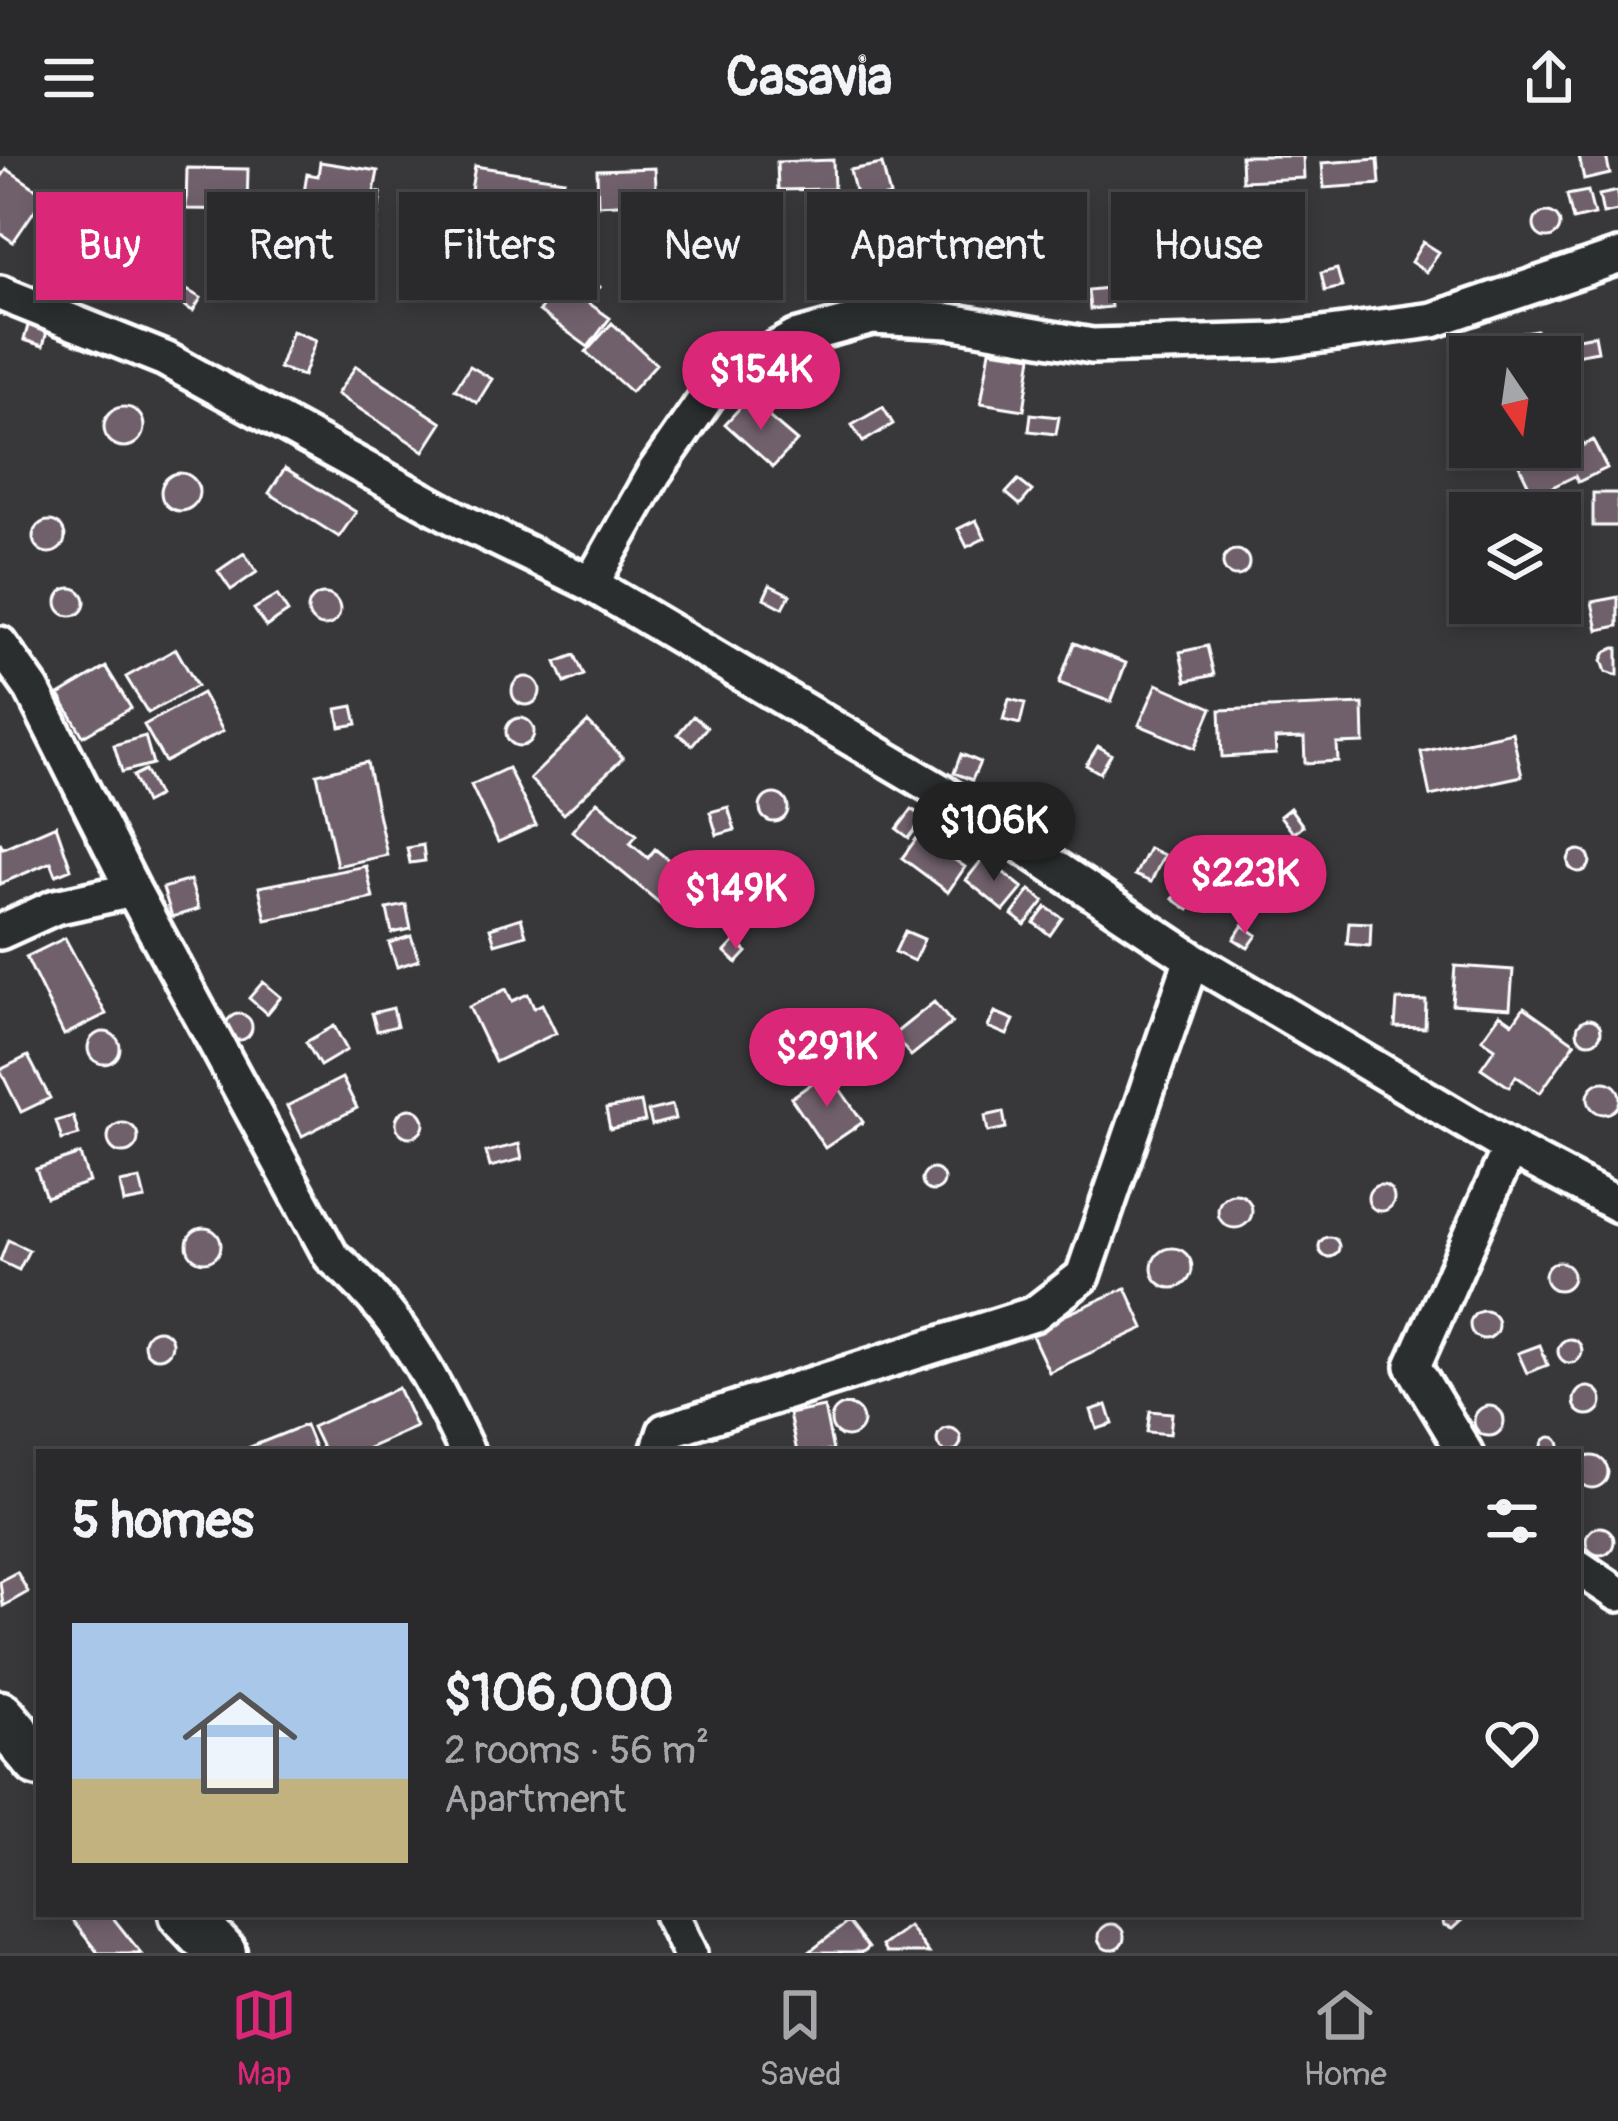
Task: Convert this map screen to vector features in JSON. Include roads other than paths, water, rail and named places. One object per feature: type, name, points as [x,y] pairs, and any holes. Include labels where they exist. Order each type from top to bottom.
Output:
[{"type":"street","points":[[591,584],[654,473],[718,382],[795,338],[872,317],[950,321],[1092,346],[1277,340],[1433,320],[1618,257]]},
{"type":"street","points":[[0,292],[165,359],[461,521],[591,584],[940,791],[1192,958],[1510,1148],[1618,1205]]},
{"type":"street","points":[[0,644],[32,689],[133,890],[331,1256],[370,1288],[433,1378],[466,1449]]},
{"type":"street","points":[[0,932],[55,907],[133,890]]},
{"type":"street","points":[[659,1449],[665,1431],[1034,1313],[1083,1276],[1192,958]]},
{"type":"street","points":[[1463,1449],[1413,1366],[1510,1148]]},
{"type":"street","points":[[1581,1569],[1618,1594]]},
{"type":"street","points":[[0,1716],[36,1758]]},
{"type":"street","points":[[187,1917],[221,1953]]},
{"type":"street","points":[[672,1917],[690,1953]]}]
